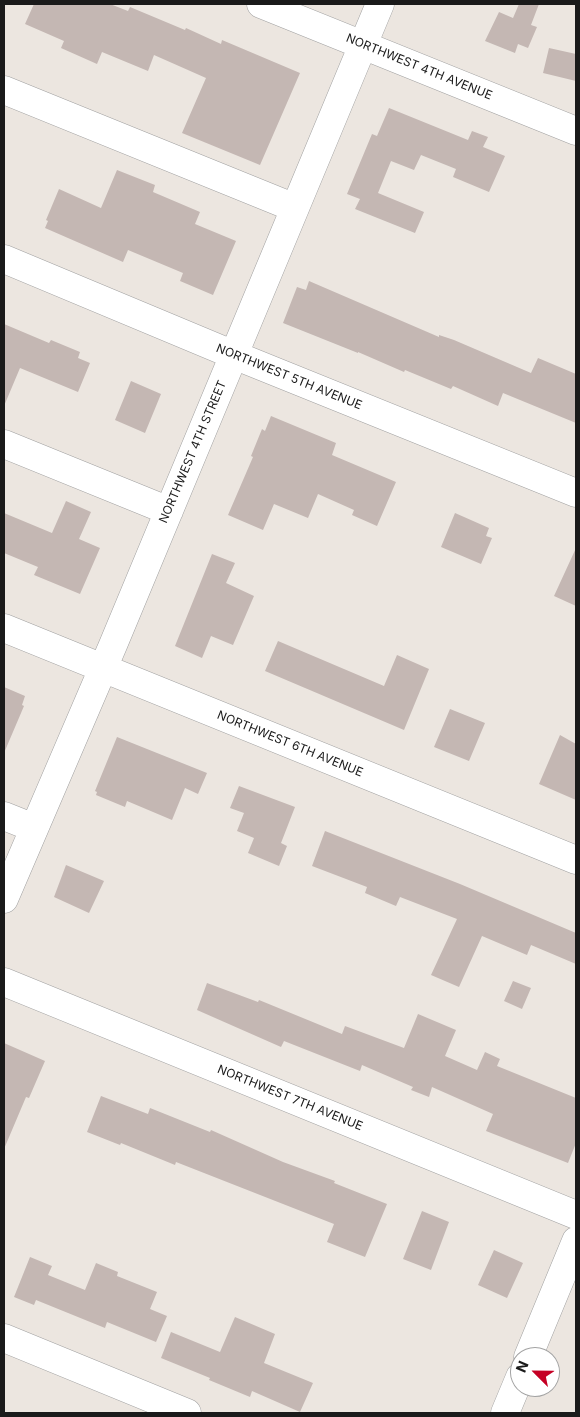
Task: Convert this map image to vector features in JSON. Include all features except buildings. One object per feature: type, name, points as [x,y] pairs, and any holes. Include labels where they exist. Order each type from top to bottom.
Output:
[{"type":"street","name":"NORTHWEST 4TH AVENUE","points":[[261,4],[576,131]]},
{"type":"street","name":"NORTHWEST 4TH STREET","points":[[4,899],[169,511],[380,4]]},
{"type":"street","points":[[4,90],[295,208]]},
{"type":"street","name":"NORTHWEST 5TH AVENUE","points":[[4,259],[234,355],[576,493]]},
{"type":"street","points":[[4,444],[169,511]]},
{"type":"street","name":"NORTHWEST 6TH AVENUE","points":[[4,628],[576,860]]},
{"type":"street","points":[[4,816],[34,828]]},
{"type":"street","name":"NORTHWEST 7TH AVENUE","points":[[4,982],[576,1215]]},
{"type":"street","points":[[532,1347],[576,1241]]},
{"type":"street","points":[[4,1338],[187,1413]]},
{"type":"street","points":[[505,1413],[512,1397]]}]
